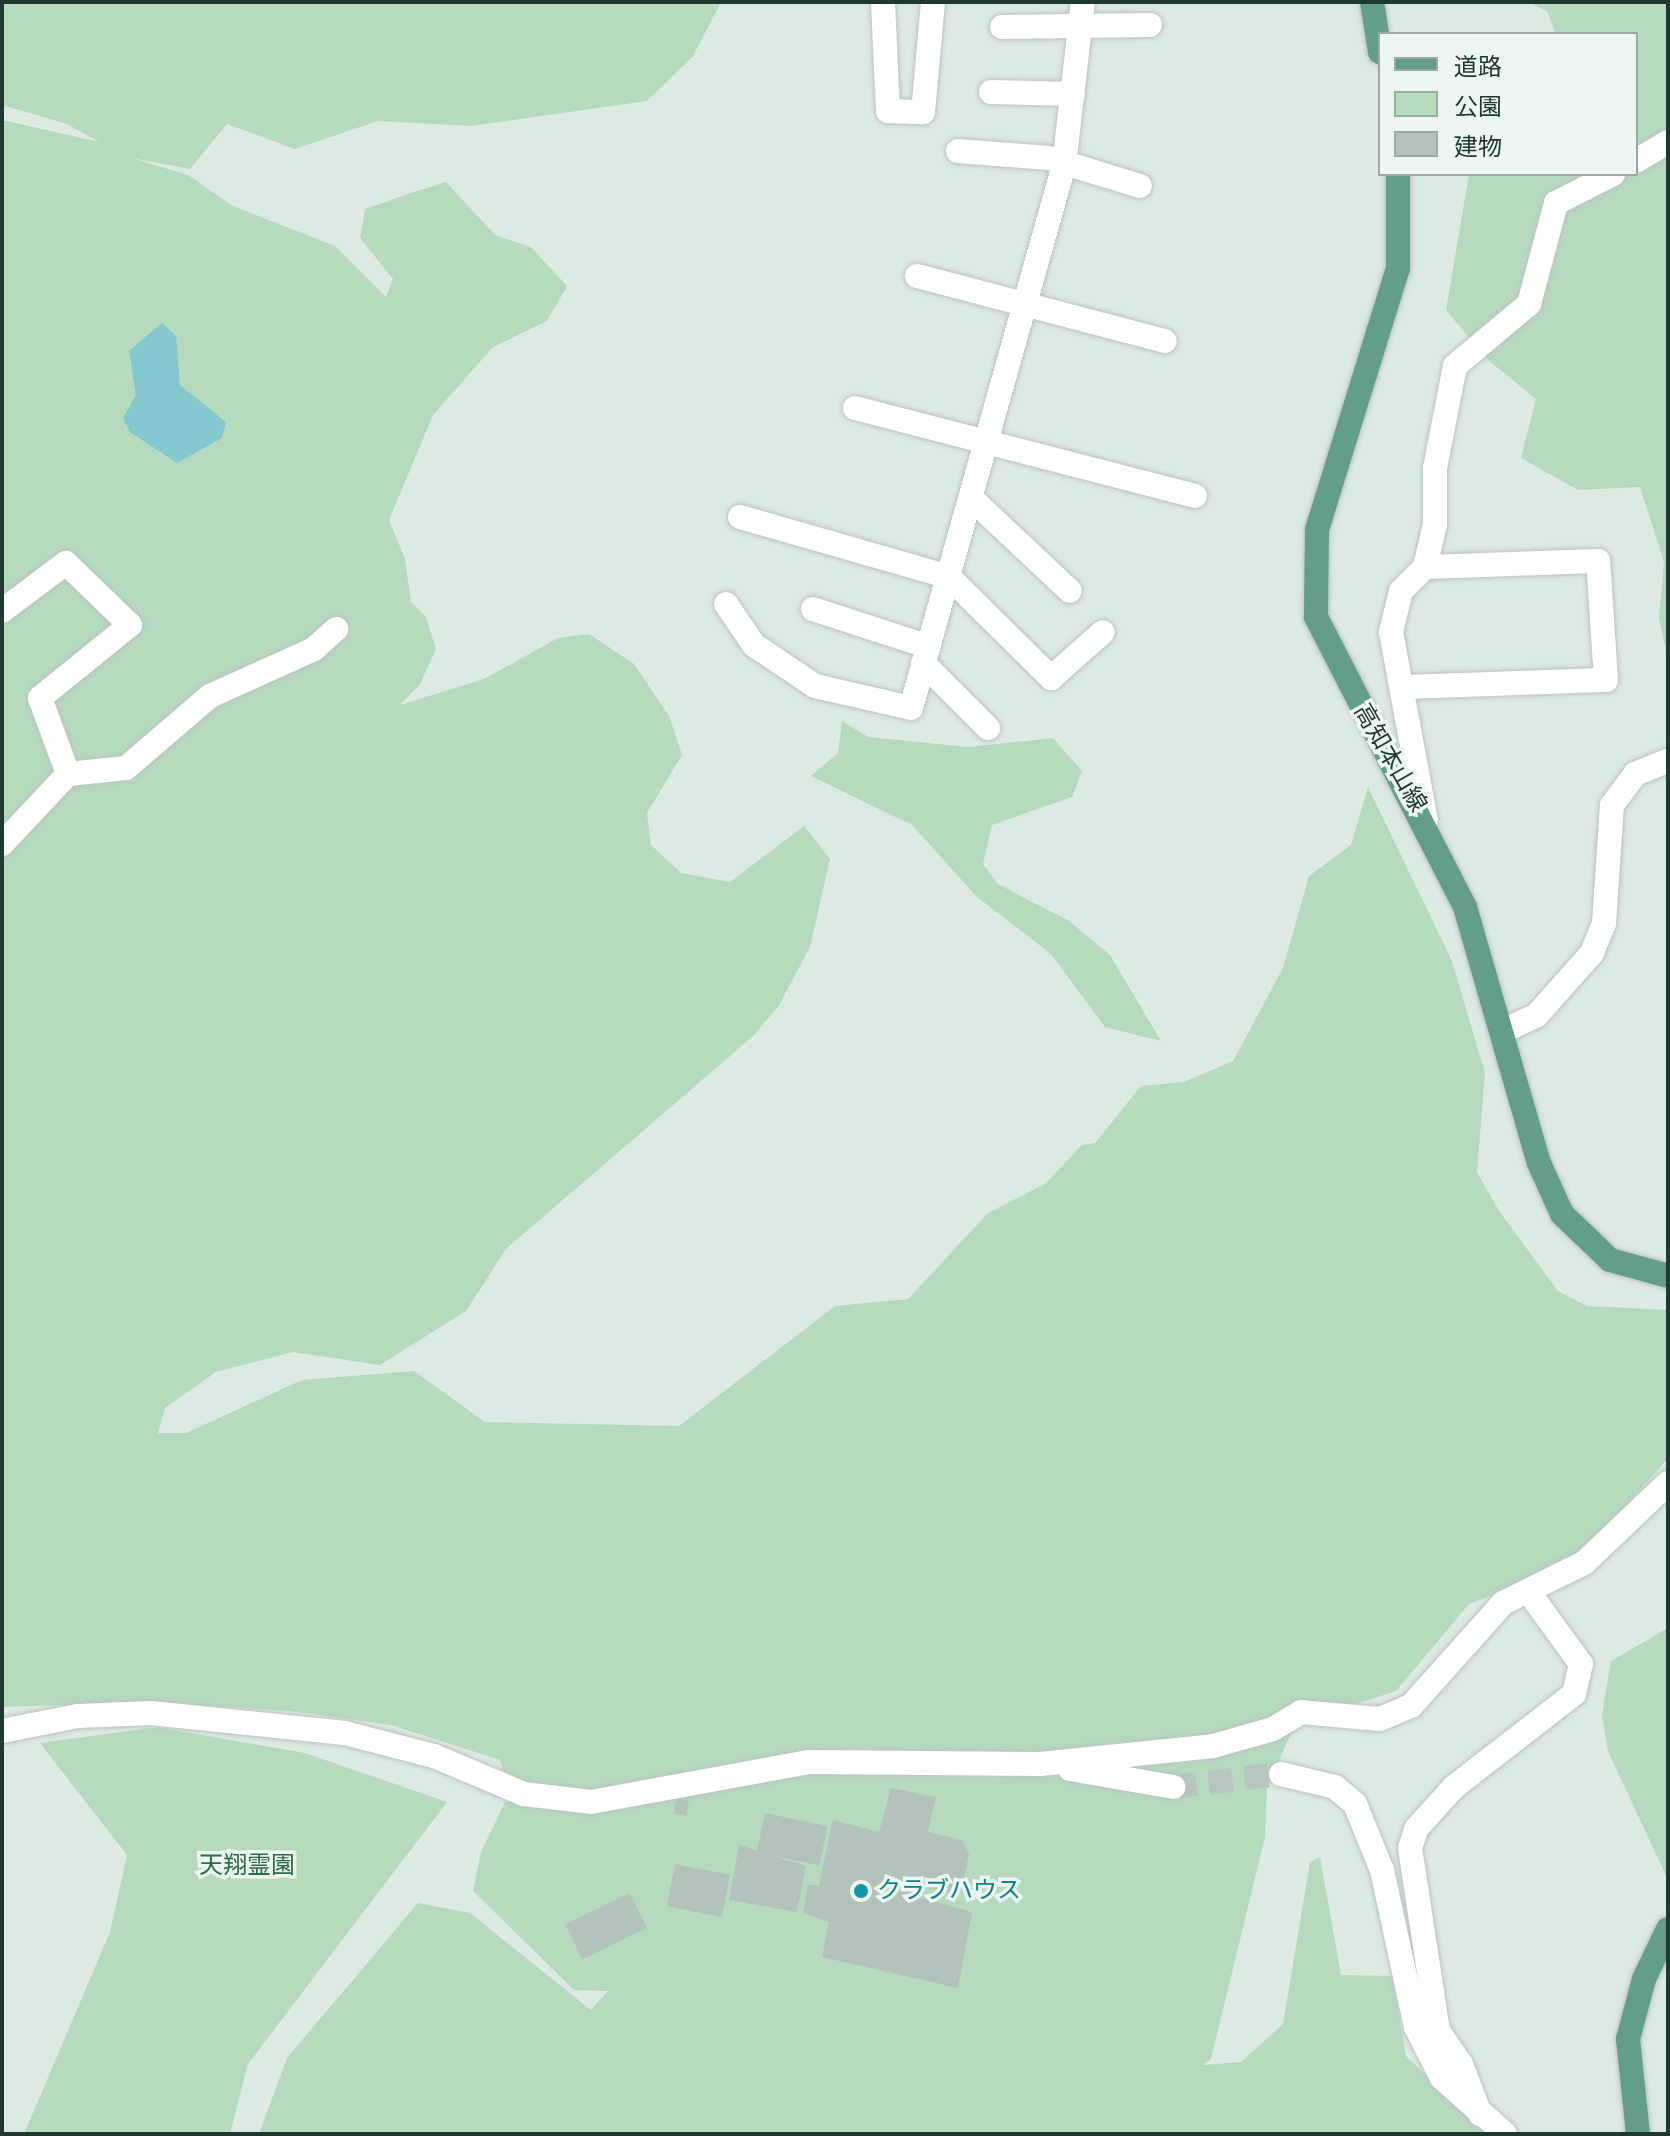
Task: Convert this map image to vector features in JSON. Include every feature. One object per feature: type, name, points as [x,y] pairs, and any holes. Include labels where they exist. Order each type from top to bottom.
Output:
[{"type":"main road","points":[[1372,2],[1378,40]]},
{"type":"main road","name":"高知本山線","points":[[1398,176],[1398,268],[1317,530],[1314,602],[1330,652],[1426,821],[1465,907],[1501,1032],[1562,1214],[1610,1260],[1668,1276]]},
{"type":"main road","points":[[1638,2134],[1628,2039],[1644,1979],[1668,1929]]},
{"type":"street","points":[[883,2],[888,111],[923,112],[933,2]]},
{"type":"street","points":[[726,604],[754,645],[815,686],[911,708],[1028,304],[1064,165],[1082,13]]},
{"type":"street","points":[[1002,27],[1082,13],[1150,25]]},
{"type":"street","points":[[991,92],[1073,94]]},
{"type":"street","points":[[1638,160],[1668,142]]},
{"type":"street","points":[[958,151],[1064,165],[1140,186]]},
{"type":"street","points":[[1426,821],[1391,632],[1401,591],[1425,567],[1455,366],[1529,304],[1556,203],[1609,176]]},
{"type":"street","points":[[917,276],[1165,341]]},
{"type":"street","points":[[855,408],[987,445],[1195,496]]},
{"type":"street","points":[[972,499],[1070,591]]},
{"type":"street","points":[[740,517],[949,577],[1051,678],[1103,632]]},
{"type":"street","points":[[1403,687],[1606,680],[1598,561],[1425,567]]},
{"type":"street","points":[[2,611],[66,563],[130,625],[40,698],[68,774]]},
{"type":"street","points":[[813,609],[925,654],[988,728]]},
{"type":"street","points":[[2,844],[68,774],[126,768],[210,696],[314,649],[336,629]]},
{"type":"street","points":[[1501,1032],[1536,1016],[1592,953],[1604,924],[1612,805],[1635,774],[1668,761]]},
{"type":"street","points":[[2,1731],[78,1716],[151,1713],[345,1733],[434,1756],[524,1794],[591,1802],[809,1762],[1040,1764],[1213,1746],[1319,1708],[1380,1719],[1411,1706],[1478,1625],[1528,1591],[1584,1563],[1668,1483]]},
{"type":"street","points":[[1480,2114],[1461,2064],[1438,2031],[1410,1848],[1416,1829],[1454,1787],[1574,1694],[1581,1664],[1528,1591]]},
{"type":"street","points":[[1040,1764],[1173,1787]]},
{"type":"street","points":[[1281,1774],[1335,1787],[1355,1804],[1382,1870],[1416,2027],[1442,2078],[1505,2134]]},
{"type":"green space","points":[[2,2],[721,2],[693,56],[647,101],[471,126],[378,121],[295,149],[227,124],[190,169],[132,158],[188,175],[233,206],[335,246],[386,297],[393,279],[360,238],[365,209],[411,193],[446,182],[495,235],[531,247],[567,286],[547,321],[493,347],[433,415],[389,520],[405,559],[411,602],[426,617],[436,649],[420,684],[400,705],[484,679],[558,638],[589,634],[634,664],[669,716],[682,755],[647,813],[651,845],[681,873],[730,882],[804,826],[830,859],[810,947],[778,1007],[752,1037],[506,1249],[466,1311],[380,1365],[293,1352],[216,1372],[165,1408],[158,1433],[186,1433],[302,1380],[414,1371],[485,1422],[679,1426],[835,1306],[908,1299],[988,1213],[1045,1184],[1082,1145],[1095,1143],[1141,1086],[1184,1082],[1233,1061],[1283,968],[1309,876],[1351,845],[1368,787],[1452,961],[1485,1073],[1477,1172],[1499,1211],[1558,1291],[1587,1306],[1668,1310],[1668,1458],[1575,1565],[1469,1604],[1396,1691],[1295,1724],[1267,1789],[1265,1837],[1211,2059],[1203,2065],[1241,2062],[1283,2024],[1310,1862],[1320,1857],[1341,1975],[1392,1976],[1406,2056],[1487,2134],[259,2134],[287,2058],[418,1903],[470,1913],[591,2010],[608,1991],[574,1990],[473,1891],[481,1852],[511,1790],[500,1760],[391,1725],[289,1711],[151,1702],[2,1707],[2,120],[99,142],[67,124],[2,105]]},
{"type":"green space","points":[[1528,2],[1668,2],[1668,659],[1659,619],[1664,562],[1640,487],[1578,490],[1521,458],[1536,399],[1488,360],[1446,310],[1469,176],[1638,176],[1638,32],[1555,32],[1547,11]]},
{"type":"green space","points":[[842,721],[868,737],[968,747],[1053,738],[1082,771],[1072,797],[992,825],[983,864],[998,884],[1069,921],[1110,955],[1161,1041],[1105,1027],[1051,954],[977,897],[912,825],[811,776],[838,753]]},
{"type":"green space","points":[[1668,1628],[1668,1880],[1608,1751],[1602,1715],[1611,1661]]},
{"type":"green space","name":"天翔霊園","points":[[157,1727],[305,1753],[447,1802],[248,2064],[230,2134],[24,2134],[110,1932],[127,1855],[40,1743]]},
{"type":"water","points":[[162,323],[176,336],[180,385],[226,422],[222,438],[177,463],[130,432],[123,418],[136,395],[129,351]]},
{"type":"building","name":"クラブハウス","points":[[891,1788],[936,1797],[928,1832],[962,1840],[969,1854],[962,1887],[953,1893],[916,1886],[914,1896],[972,1912],[958,1988],[822,1957],[829,1922],[803,1913],[808,1885],[819,1885],[833,1820],[879,1832]]},
{"type":"building","points":[[676,1799],[689,1801],[686,1816],[674,1814]]},
{"type":"building","points":[[765,1813],[828,1826],[819,1865],[757,1852]]},
{"type":"building","points":[[739,1845],[806,1866],[797,1912],[729,1900]]},
{"type":"building","points":[[675,1864],[730,1875],[722,1917],[667,1906]]},
{"type":"building","points":[[630,1893],[647,1928],[582,1960],[565,1925]]},
{"type":"tunnel","points":[[1173,1787],[1281,1774]]},
{"type":"place","name":"クラブハウス","points":[[861,1891]]}]
